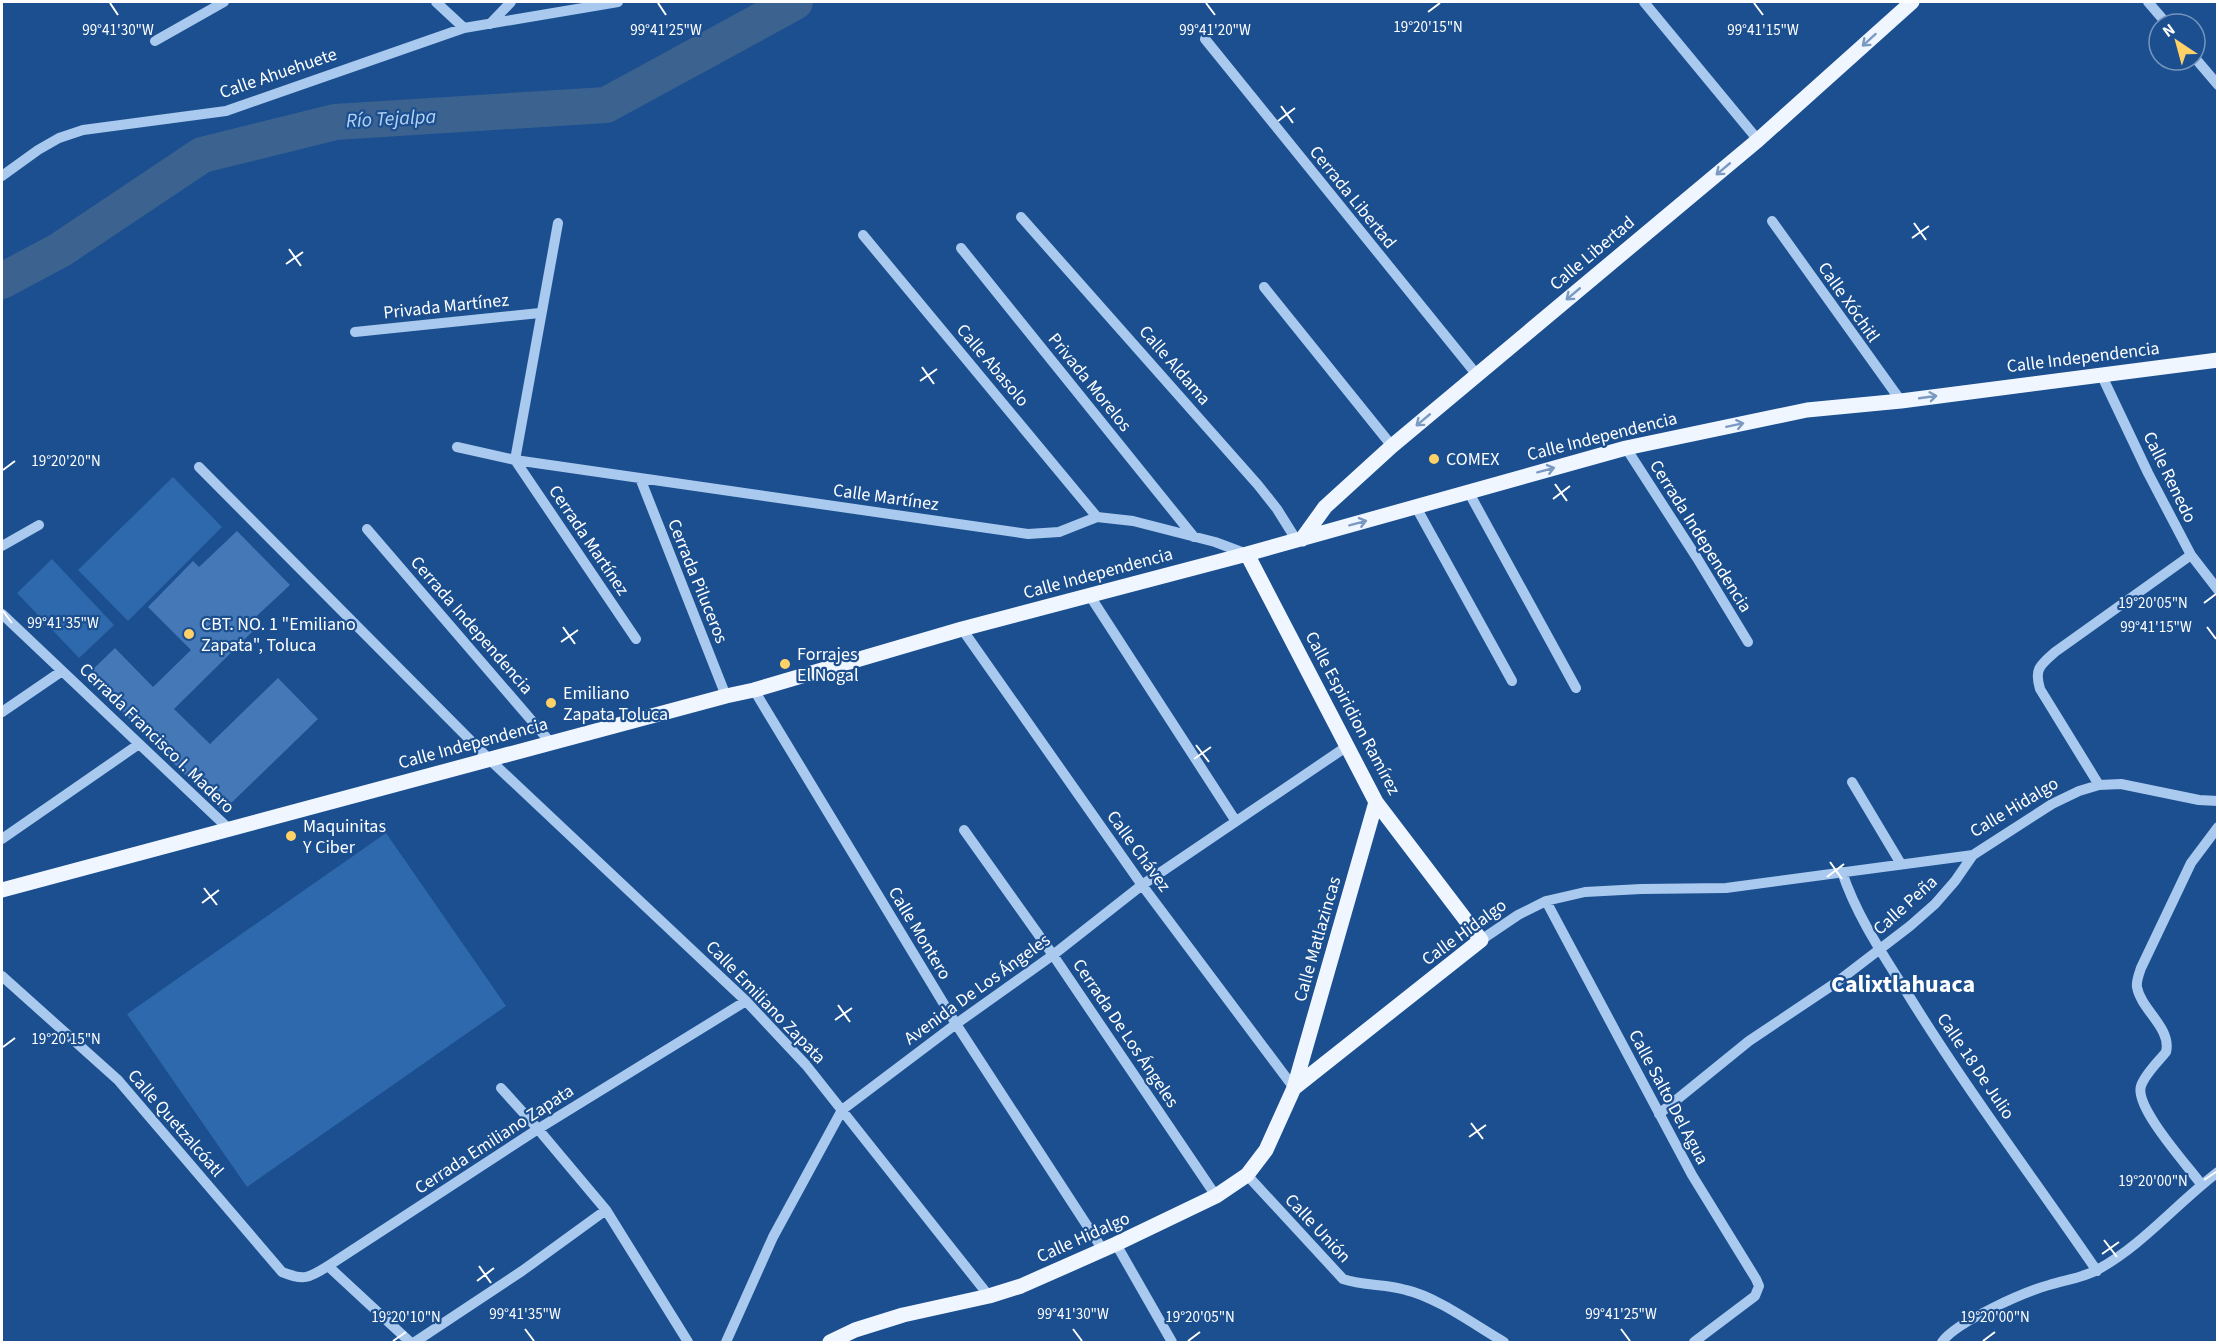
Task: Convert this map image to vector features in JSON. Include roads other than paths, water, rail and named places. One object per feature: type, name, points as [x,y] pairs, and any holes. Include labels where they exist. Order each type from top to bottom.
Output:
[{"type":"main road","name":"Calle Libertad","points":[[1299,540],[1325,507],[1392,446],[1758,140],[1912,2]]},
{"type":"main road","name":"Calle Independencia","points":[[2,890],[551,742],[754,690],[962,629],[1299,540],[1626,448],[1807,410],[1901,401],[2217,360]]},
{"type":"main road","name":"Calle Espiridion Ramírez","points":[[1247,554],[1376,802],[1481,940]]},
{"type":"main road","name":"Calle Matlazincas","points":[[1294,1088],[1376,802]]},
{"type":"main road","name":"Calle Hidalgo","points":[[830,1342],[855,1330],[903,1315],[989,1296],[1021,1286],[1216,1196],[1247,1175],[1266,1150],[1294,1088],[1481,940]]},
{"type":"street","points":[[155,41],[224,2]]},
{"type":"street","points":[[436,2],[464,27]]},
{"type":"street","points":[[490,24],[511,2]]},
{"type":"street","name":"Calle Ahuehuete","points":[[2,176],[59,138],[83,130],[226,111],[464,27],[618,2]]},
{"type":"street","points":[[1644,2],[1758,140]]},
{"type":"street","name":"Cerrada Libertad","points":[[1205,39],[1477,375]]},
{"type":"street","points":[[2206,72],[2217,85]]},
{"type":"street","name":"Calle Aldama","points":[[1021,217],[1258,485],[1299,540]]},
{"type":"street","name":"Calle Xóchitl","points":[[1772,221],[1901,401]]},
{"type":"street","points":[[457,447],[515,460],[558,223]]},
{"type":"street","name":"Calle Abasolo","points":[[863,235],[1097,517]]},
{"type":"street","name":"Privada Morelos","points":[[961,248],[1194,537]]},
{"type":"street","points":[[1264,287],[1392,446]]},
{"type":"street","name":"Privada Martínez","points":[[355,332],[540,313]]},
{"type":"street","name":"Calle Renedo","points":[[2101,374],[2148,473],[2191,555],[2217,590]]},
{"type":"street","name":"Cerrada Independencia","points":[[1626,448],[1703,567],[1748,642]]},
{"type":"street","name":"Calle Martínez","points":[[515,460],[1028,534],[1059,532],[1097,517],[1134,521],[1215,542],[1247,554]]},
{"type":"street","name":"Cerrada Martínez","points":[[515,460],[636,639]]},
{"type":"street","name":"Calle Emiliano Zapata","points":[[199,467],[489,759],[746,1001],[806,1065],[989,1296]]},
{"type":"street","name":"Cerrada Piluceros","points":[[640,478],[726,696]]},
{"type":"street","points":[[1468,491],[1576,688]]},
{"type":"street","points":[[1416,507],[1512,681]]},
{"type":"street","points":[[2,546],[39,525]]},
{"type":"street","name":"Cerrada Independencia","points":[[367,530],[551,742]]},
{"type":"street","points":[[2099,785],[2040,689],[2036,676],[2040,665],[2191,555]]},
{"type":"street","points":[[1090,596],[1235,820]]},
{"type":"street","name":"Cerrada Francisco I. Madero","points":[[2,614],[228,829]]},
{"type":"street","name":"Calle Chávez","points":[[962,629],[1142,885],[1294,1088]]},
{"type":"street","name":"Cerrada Francisco I. Madero","points":[[2,712],[62,671]]},
{"type":"street","name":"Calle Montero","points":[[754,690],[956,1024],[1172,1342]]},
{"type":"street","points":[[2,839],[139,744]]},
{"type":"street","name":"Avenida De Los Ángeles","points":[[726,1342],[773,1237],[842,1110],[956,1024],[1053,955],[1142,885],[1346,747]]},
{"type":"street","points":[[1852,782],[1901,864]]},
{"type":"street","name":"Calle Hidalgo","points":[[1481,940],[1518,915],[1546,901],[1585,892],[1650,888],[1726,888],[1973,855],[2052,804],[2079,791],[2099,785],[2121,784],[2199,800],[2217,801]]},
{"type":"street","points":[[2201,1184],[2147,1112],[2140,1098],[2140,1088],[2144,1080],[2168,1047],[2163,1033],[2142,998],[2137,981],[2191,863],[2217,827]]},
{"type":"street","name":"Cerrada De Los Ángeles","points":[[964,831],[1053,955],[1216,1196]]},
{"type":"street","name":"Calle Peña","points":[[1659,1114],[1749,1041],[1810,1001],[1880,950],[1935,904],[1973,855]]},
{"type":"street","name":"Calle 18 De Julio","points":[[1842,872],[1849,892],[1880,950],[1960,1075],[2097,1270]]},
{"type":"street","name":"Calle Salto Del Agua","points":[[1546,901],[1692,1175],[1753,1271],[1759,1286],[1755,1296],[1694,1342]]},
{"type":"street","name":"Calle Quetzalcóatl","points":[[2,976],[118,1080],[265,1251]]},
{"type":"street","name":"Cerrada Emiliano Zapata","points":[[265,1251],[282,1272],[296,1278],[309,1278],[538,1129],[746,1001]]},
{"type":"street","points":[[501,1088],[606,1210],[688,1342]]},
{"type":"street","points":[[1942,1342],[1945,1337],[1968,1321],[2031,1291],[2097,1270],[2125,1252],[2217,1172]]},
{"type":"street","name":"Calle Unión","points":[[1247,1175],[1342,1279],[1407,1290],[1422,1295],[1504,1342]]},
{"type":"street","points":[[415,1342],[522,1271],[606,1210]]},
{"type":"street","points":[[328,1266],[410,1342]]},
{"type":"waterway","name":"Río Tejalpa","points":[[2,281],[60,250],[202,155],[335,122],[606,105],[795,2]]},
{"type":"place","name":"COMEX","points":[[1434,459]]},
{"type":"place","name":"CBT. NO. 1 \"Emiliano Zapata\", Toluca","points":[[189,634]]},
{"type":"place","name":"Forrajes El Nogal","points":[[785,664]]},
{"type":"place","name":"Emiliano Zapata Toluca","points":[[551,703]]},
{"type":"place","name":"Maquinitas Y Ciber","points":[[291,836]]},
{"type":"district","name":"Calixtlahuaca","points":[[1903,984]]}]
